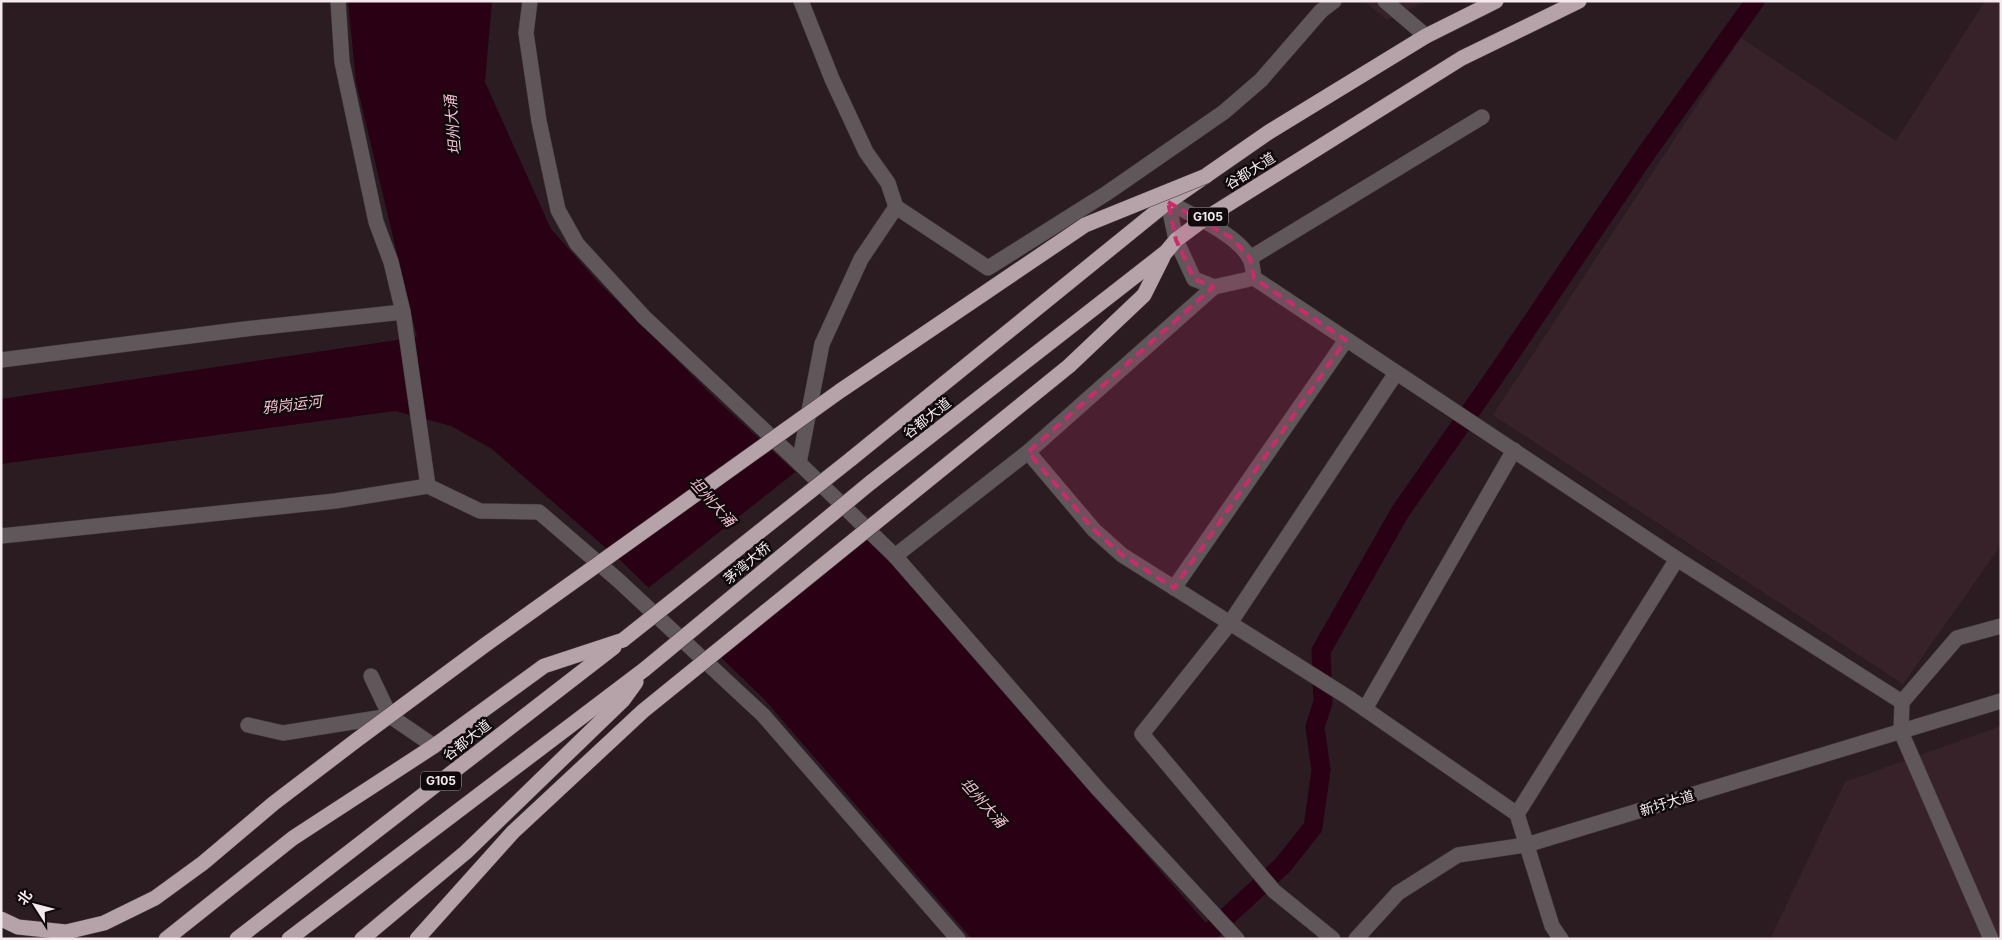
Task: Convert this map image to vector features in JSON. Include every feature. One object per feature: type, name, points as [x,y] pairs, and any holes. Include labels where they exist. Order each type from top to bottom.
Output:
[{"type":"highway","name":"谷都大道","points":[[851,459],[1168,202],[1269,132],[1426,36],[1496,1]]},
{"type":"highway","name":"谷都大道","points":[[870,483],[1166,252],[1176,240],[1203,220],[1462,58],[1579,1]]},
{"type":"highway","points":[[1,920],[18,926],[66,932],[104,923],[155,898],[203,863],[274,803],[493,639],[864,374],[1085,225],[1206,176]]},
{"type":"highway","points":[[417,939],[513,832],[643,712],[1069,366],[1144,295],[1166,252]]},
{"type":"highway","name":"茅湾大桥","points":[[623,640],[851,459]]},
{"type":"highway","name":"茅湾大桥","points":[[645,669],[870,483]]},
{"type":"highway","name":"谷都大道","points":[[237,939],[623,640]]},
{"type":"highway","points":[[167,938],[293,838],[434,746],[544,666],[623,640]]},
{"type":"highway","points":[[362,939],[466,852],[622,700],[645,669]]},
{"type":"highway","name":"G105","points":[[289,939],[645,669]]},
{"type":"street","points":[[338,1],[342,62],[376,222],[390,262],[403,312],[428,486]]},
{"type":"street","points":[[530,1],[526,33],[539,121],[558,210],[577,244],[644,317],[895,556],[1098,789],[1237,939]]},
{"type":"street","points":[[800,1],[832,78],[866,152],[888,183],[896,207],[988,268],[1107,192],[1224,112],[1261,80],[1321,11],[1334,1]]},
{"type":"street","points":[[1385,1],[1426,36]]},
{"type":"street","points":[[1250,258],[1482,118]]},
{"type":"street","points":[[1168,202],[1232,238],[1250,258],[1254,278],[1678,559],[1902,702]]},
{"type":"street","points":[[1168,202],[1176,240],[1194,279],[1214,286]]},
{"type":"street","points":[[799,463],[822,344],[861,259],[896,207]]},
{"type":"street","points":[[895,556],[1028,452],[1214,286],[1254,278]]},
{"type":"street","points":[[1,360],[245,329],[403,312]]},
{"type":"street","points":[[1174,588],[1346,340]]},
{"type":"street","points":[[1333,939],[1274,891],[1142,734],[1230,623],[1396,373]]},
{"type":"street","points":[[1365,709],[1514,450]]},
{"type":"street","points":[[1028,452],[1094,530],[1122,555],[1365,709],[1518,814],[1552,926],[1560,939]]},
{"type":"street","points":[[1,536],[335,501],[428,486],[480,511],[539,512],[618,580],[763,715],[958,939]]},
{"type":"street","points":[[1518,814],[1678,559]]},
{"type":"street","points":[[1991,939],[1901,732],[1902,702],[1957,638],[2001,626]]},
{"type":"street","points":[[371,676],[390,716],[434,746]]},
{"type":"street","name":"新圩大道","points":[[1356,939],[1398,893],[1458,855],[1526,845],[2001,701]]},
{"type":"street","points":[[248,725],[283,733],[390,716]]},
{"type":"highlighted area","points":[[1168,202],[1232,238],[1250,258],[1254,278],[1346,340],[1174,588],[1122,555],[1094,530],[1028,452],[1213,287],[1194,279],[1176,240]]},
{"type":"shaded area","points":[[1364,1],[1425,1],[1387,20]]},
{"type":"shaded area","points":[[1985,1],[2001,1],[2001,545],[1903,684],[1493,415],[1741,38],[1896,141]]},
{"type":"shaded area","points":[[2001,726],[2001,939],[1770,939],[1845,782]]},
{"type":"water","points":[[348,1],[492,1],[485,82],[551,229],[598,282],[719,402],[885,554],[1220,939],[972,939],[764,699],[621,561],[492,449],[451,426],[395,411],[1,464],[1,399],[417,337],[356,82]]},
{"type":"pier","points":[[798,470],[863,530],[710,650],[647,589]]},
{"type":"waterway","points":[[1212,930],[1283,865],[1313,827],[1321,770],[1315,727],[1323,702],[1321,651],[1400,512],[1500,369],[1645,155],[1755,1]]},
{"type":"water label","name":"坦州大涌","points":[[453,125]]},
{"type":"water label","name":"鸦岗运河","points":[[292,405]]},
{"type":"water label","name":"坦州大涌","points":[[712,502]]},
{"type":"water label","name":"坦州大涌","points":[[983,803]]}]
